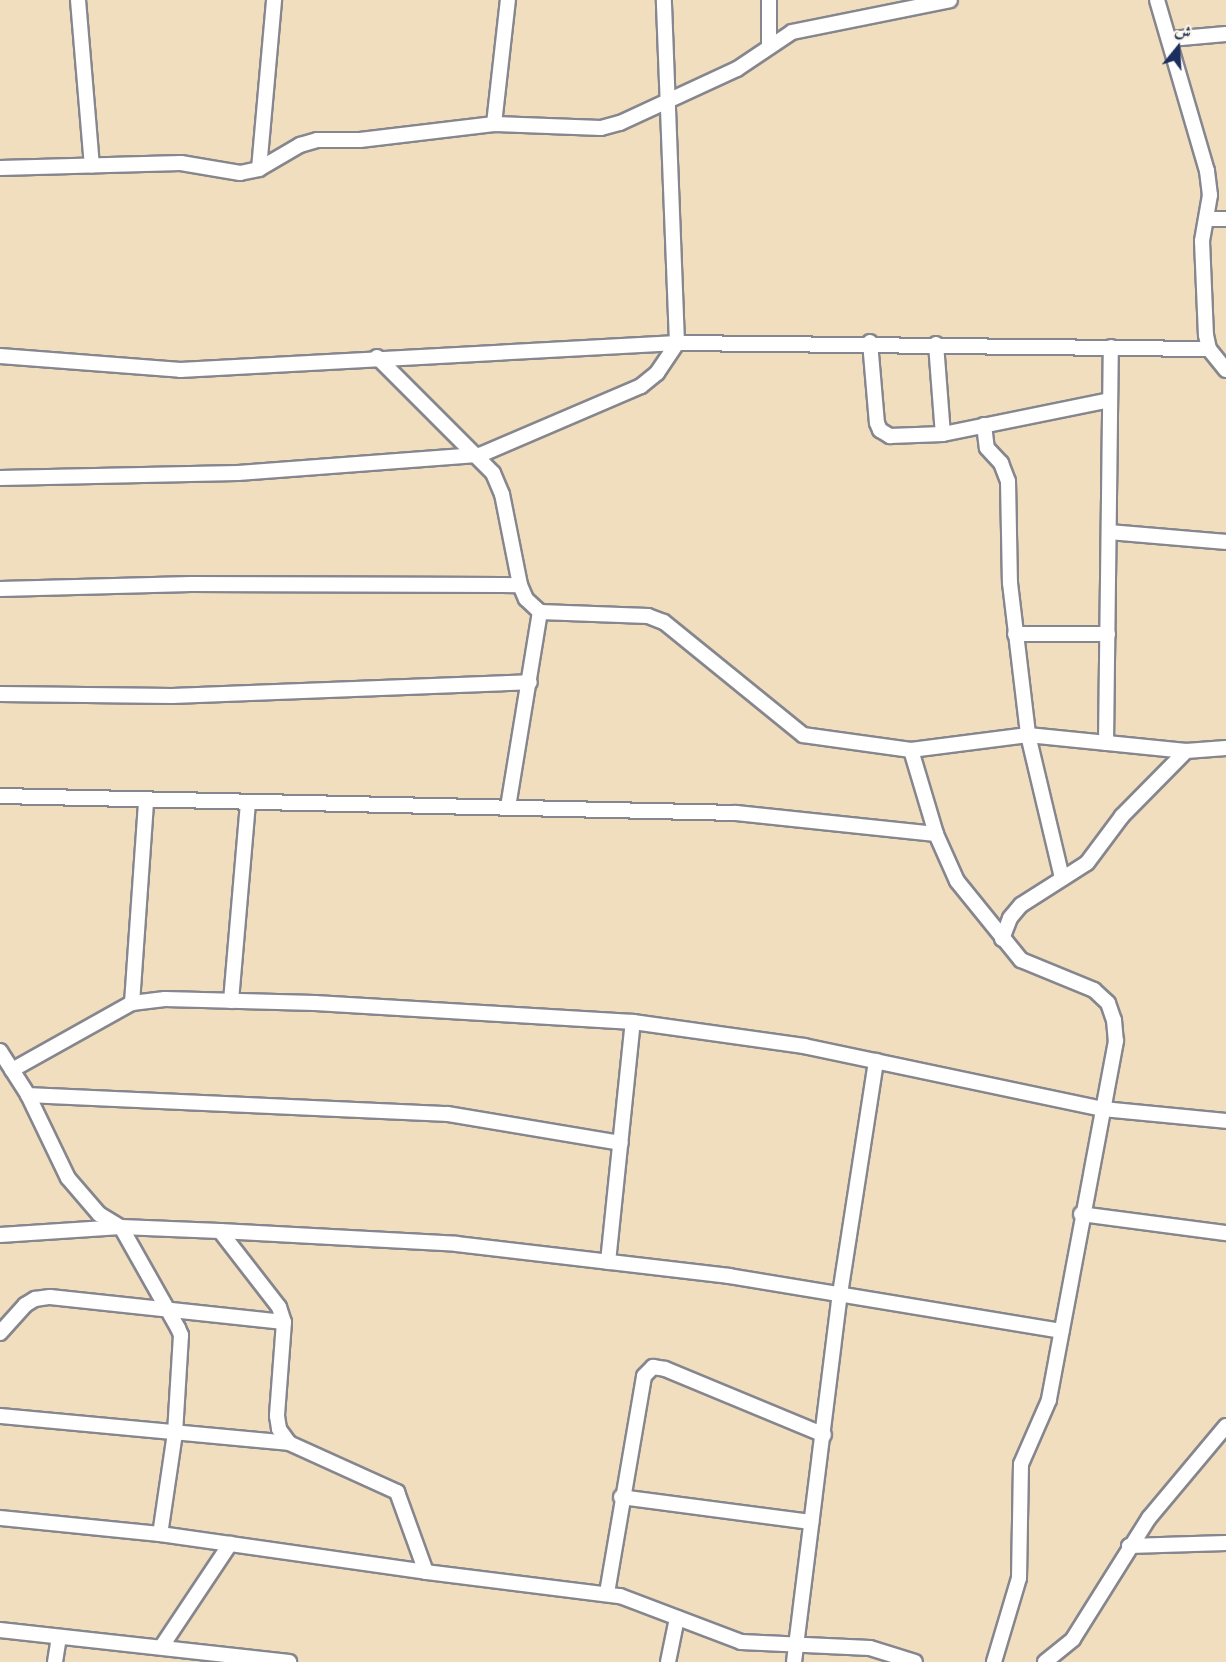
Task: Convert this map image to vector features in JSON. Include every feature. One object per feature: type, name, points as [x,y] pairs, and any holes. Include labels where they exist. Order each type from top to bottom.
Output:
[{"type":"street","points":[[78,0],[92,165]]},
{"type":"street","points":[[259,169],[274,0]]},
{"type":"street","points":[[494,124],[508,0]]},
{"type":"street","points":[[0,478],[238,473],[480,455],[641,386],[657,373],[677,343],[664,0]]},
{"type":"street","points":[[769,0],[769,46]]},
{"type":"street","points":[[0,168],[198,164],[240,172],[259,169],[300,145],[317,140],[360,140],[494,124],[601,128],[669,101],[737,69],[769,46],[812,25],[950,0]]},
{"type":"street","points":[[1157,0],[1207,171],[1210,195],[1208,219],[1202,241],[1209,348],[1224,366]]},
{"type":"street","points":[[1170,39],[1226,34]]},
{"type":"street","points":[[1208,219],[1226,219]]},
{"type":"street","points":[[0,356],[180,370],[377,357],[677,343],[870,342],[1209,348]]},
{"type":"street","points":[[870,342],[880,430],[890,436],[943,434],[1110,400]]},
{"type":"street","points":[[936,344],[943,434]]},
{"type":"street","points":[[1106,743],[1111,347]]},
{"type":"street","points":[[377,357],[480,455],[494,472],[502,494],[520,585],[526,599],[540,612],[648,616],[683,636],[803,735],[911,750],[1028,735],[1186,751],[1226,748]]},
{"type":"street","points":[[984,425],[987,448],[1001,463],[1008,481],[1015,634],[1028,735],[1062,878]]},
{"type":"street","points":[[1110,532],[1226,542]]},
{"type":"street","points":[[0,589],[191,584],[520,585]]},
{"type":"street","points":[[508,807],[540,612]]},
{"type":"street","points":[[1015,634],[1108,634]]},
{"type":"street","points":[[0,694],[172,696],[530,682]]},
{"type":"street","points":[[911,750],[936,834],[957,881],[1002,939],[1022,960],[1094,990],[1108,1003],[1116,1041],[1081,1214],[1049,1400],[1021,1464],[1019,1578],[994,1662]]},
{"type":"street","points":[[1002,939],[1010,918],[1021,905],[1087,863],[1122,816],[1186,751]]},
{"type":"street","points":[[0,796],[146,802],[736,813],[936,834]]},
{"type":"street","points":[[132,1003],[146,802]]},
{"type":"street","points":[[231,1000],[248,803]]},
{"type":"street","points":[[12,1070],[132,1003],[165,999],[231,1000],[633,1022],[804,1046],[1102,1109],[1226,1121]]},
{"type":"street","points":[[608,1262],[633,1022]]},
{"type":"street","points":[[0,1051],[28,1095],[68,1178],[84,1201],[121,1227],[181,1335],[175,1433],[160,1534]]},
{"type":"street","points":[[794,1662],[840,1294],[876,1062]]},
{"type":"street","points":[[28,1095],[448,1114],[621,1143]]},
{"type":"street","points":[[1081,1214],[1226,1233]]},
{"type":"street","points":[[0,1235],[121,1227],[457,1244],[840,1294],[1061,1331]]},
{"type":"street","points":[[220,1231],[279,1307],[284,1322],[277,1416],[289,1443]]},
{"type":"street","points":[[0,1333],[35,1299],[284,1322]]},
{"type":"street","points":[[607,1593],[621,1497],[644,1376],[652,1367],[665,1369],[824,1435]]},
{"type":"street","points":[[0,1416],[289,1443],[397,1492],[426,1572]]},
{"type":"street","points":[[1045,1662],[1078,1632],[1129,1546],[1226,1425]]},
{"type":"street","points":[[1211,1443],[1226,1431]]},
{"type":"street","points":[[621,1497],[812,1522]]},
{"type":"street","points":[[0,1518],[160,1534],[426,1572],[607,1593],[741,1642],[870,1648],[915,1662]]},
{"type":"street","points":[[1129,1546],[1226,1543]]},
{"type":"street","points":[[162,1646],[230,1544]]},
{"type":"street","points":[[668,1662],[678,1618]]},
{"type":"street","points":[[0,1630],[162,1646],[289,1662]]},
{"type":"street","points":[[54,1662],[59,1637]]}]
